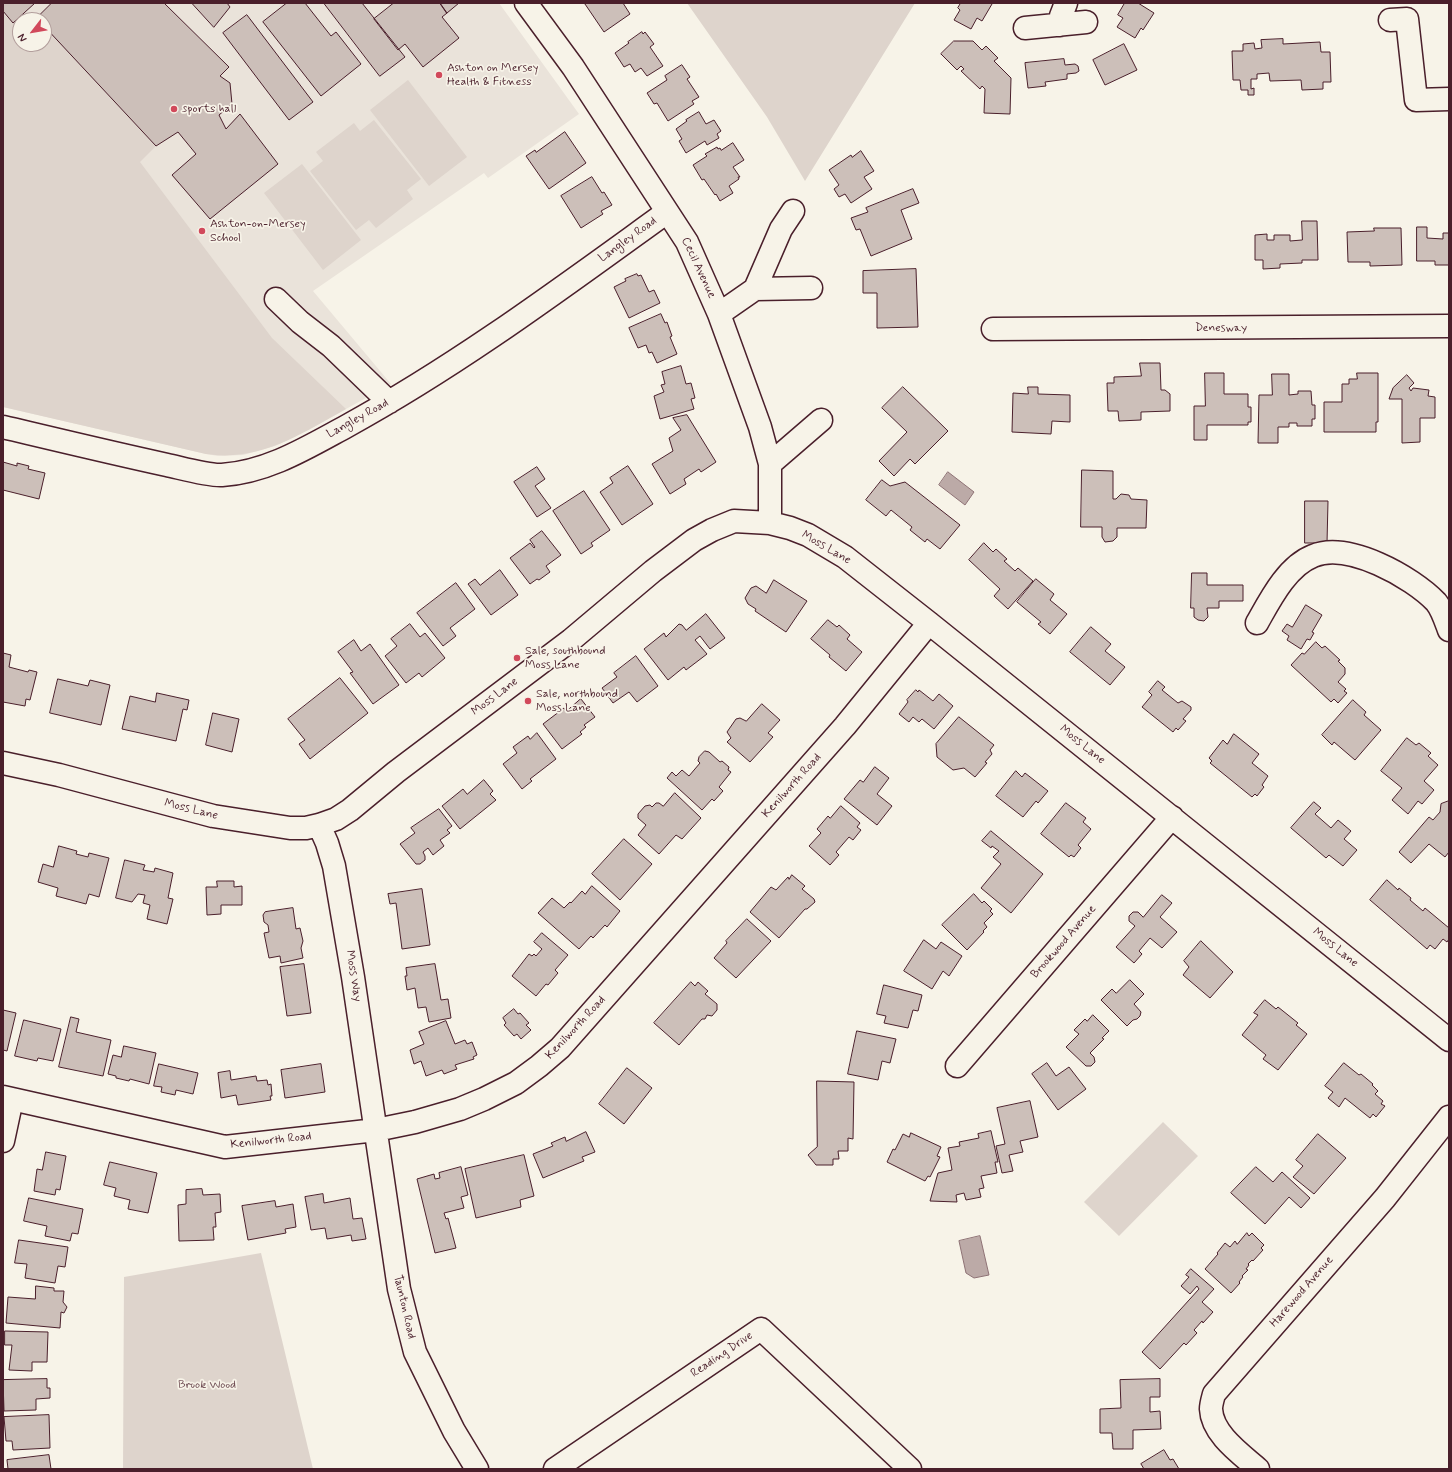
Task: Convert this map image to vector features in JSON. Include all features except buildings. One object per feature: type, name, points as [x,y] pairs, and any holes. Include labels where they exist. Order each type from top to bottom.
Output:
[{"type":"street","name":"Cecil Avenue","points":[[526,3],[573,67],[688,242],[719,314],[760,427],[770,464],[770,523]]},
{"type":"street","points":[[1060,25],[1061,16],[1066,3]]},
{"type":"street","points":[[1390,20],[1407,20],[1416,100],[1449,99]]},
{"type":"street","points":[[1025,28],[1086,22]]},
{"type":"street","points":[[719,314],[755,289],[781,229],[793,211]]},
{"type":"street","name":"Langley Road","points":[[3,426],[142,460],[221,475],[253,470],[280,461],[318,442],[389,402],[479,346],[667,212]]},
{"type":"street","points":[[755,289],[811,288]]},
{"type":"street","points":[[276,299],[300,322],[331,346],[389,402]]},
{"type":"street","name":"Denesway","points":[[993,330],[1449,326]]},
{"type":"street","points":[[770,464],[821,420]]},
{"type":"street","name":"Moss Lane","points":[[3,763],[59,775],[213,816],[290,828],[306,828],[320,825],[336,819],[350,810],[396,772],[571,640],[653,571],[694,540],[712,530],[734,522],[770,523],[790,528],[808,535],[845,557],[929,622],[1449,1040]]},
{"type":"street","points":[[1257,623],[1286,578],[1302,563],[1313,556],[1332,552],[1375,561],[1419,587],[1437,604],[1449,630]]},
{"type":"street","name":"Kenilworth Road","points":[[7,1098],[224,1147],[376,1130],[423,1120],[460,1109],[516,1083],[560,1048],[845,726],[929,622]]},
{"type":"street","name":"Brookwood Avenue","points":[[957,1066],[1172,817]]},
{"type":"street","name":"Moss Way","points":[[320,825],[334,866],[353,977],[376,1130]]},
{"type":"street","points":[[3,1140],[7,1098]]},
{"type":"street","name":"Harewood Avenue","points":[[1258,1469],[1225,1439],[1214,1421],[1211,1408],[1214,1394],[1385,1198],[1449,1117]]},
{"type":"street","name":"Taunton Road","points":[[376,1130],[398,1289],[415,1352],[454,1432],[477,1469]]},
{"type":"street","name":"Reading Drive","points":[[555,1469],[761,1330],[910,1469]]},
{"type":"shaded area","name":"Ashton-on-Mersey School","points":[[3,3],[499,3],[579,114],[488,178],[484,173],[313,291],[391,384],[310,429],[275,446],[243,455],[218,456],[3,407]]},
{"type":"shaded area","points":[[948,472],[974,492],[965,505],[939,485]]},
{"type":"shaded area","points":[[980,1236],[989,1275],[974,1278],[966,1273],[959,1241]]},
{"type":"green space","points":[[687,3],[915,3],[805,181],[767,117]]},
{"type":"green space","points":[[3,13],[12,22],[12,52],[52,52],[52,35],[156,146],[140,162],[272,338],[346,409],[313,428],[279,444],[244,454],[226,455],[206,454],[3,407]]},
{"type":"green space","points":[[408,80],[467,157],[429,186],[370,110]]},
{"type":"green space","points":[[374,120],[421,179],[407,190],[413,199],[376,228],[369,220],[356,230],[310,171],[323,161],[316,152],[354,123],[360,131]]},
{"type":"green space","points":[[302,164],[361,240],[323,270],[264,193]]},
{"type":"green space","points":[[1163,1122],[1198,1156],[1119,1236],[1084,1202]]},
{"type":"green space","name":"Brook Wood","points":[[261,1253],[313,1469],[123,1469],[124,1277]]},
{"type":"place","name":"Ashton on Mersey Health & Fitness","points":[[439,75]]},
{"type":"place","name":"sports hall","points":[[174,109]]},
{"type":"place","name":"Ashton-on-Mersey School","points":[[202,231]]},
{"type":"place","name":"Sale, southbound Moss Lane","points":[[517,658]]},
{"type":"place","name":"Sale, northbound Moss Lane","points":[[528,701]]}]
